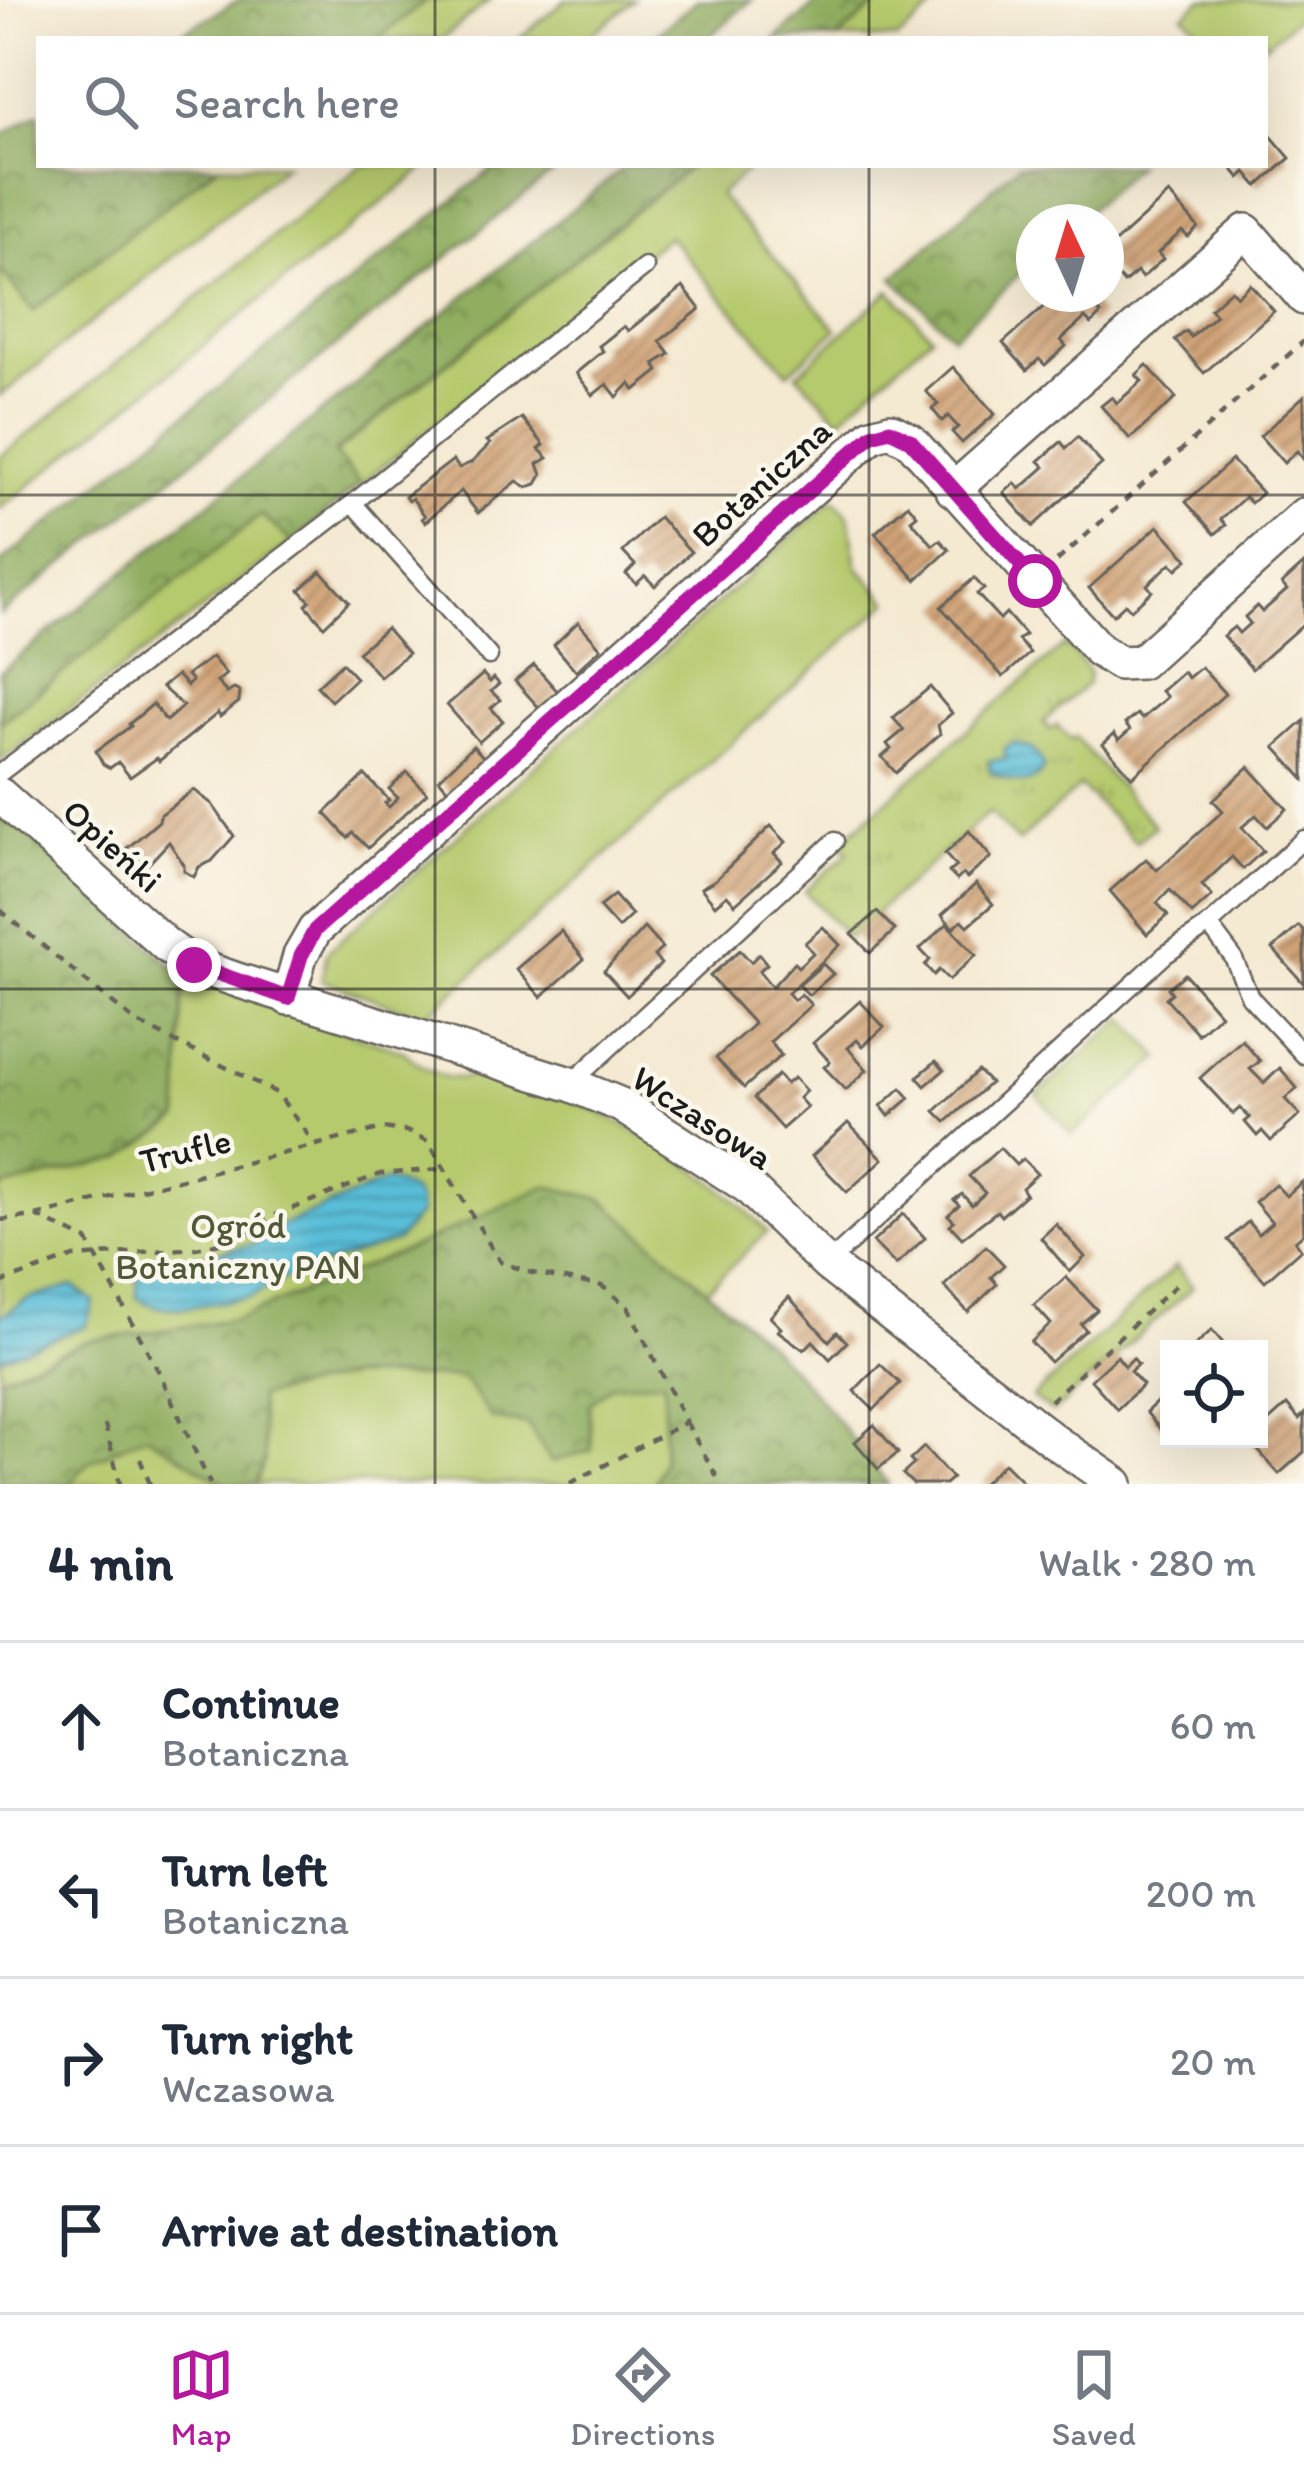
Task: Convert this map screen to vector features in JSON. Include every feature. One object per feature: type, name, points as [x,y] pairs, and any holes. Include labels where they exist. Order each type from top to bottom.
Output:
[{"type":"street","points":[[953,490],[1246,231],[1304,298]]},
{"type":"street","name":"Botaniczna","points":[[288,998],[315,930],[872,435],[890,430],[910,440],[1111,660],[1141,662],[1304,515]]},
{"type":"street","name":"Opieńki","points":[[0,795],[178,955],[240,981]]},
{"type":"street","name":"Wczasowa","points":[[240,981],[570,1084],[621,1105],[747,1186],[827,1264],[1116,1484]]},
{"type":"lane","points":[[0,773],[353,503],[645,267]]},
{"type":"lane","points":[[353,503],[489,656]]},
{"type":"lane","points":[[827,1264],[1165,955],[1209,925],[1304,839]]},
{"type":"lane","points":[[570,1084],[835,841]]},
{"type":"lane","points":[[1209,925],[1233,958],[1250,997],[1304,1055]]},
{"type":"path","points":[[1035,581],[1304,341]]},
{"type":"path","points":[[0,910],[134,1021],[277,1093],[316,1146]]},
{"type":"path","name":"Trufle","points":[[0,1220],[35,1216],[382,1127],[406,1131],[428,1142],[443,1168]]},
{"type":"path","points":[[0,1283],[74,1257],[97,1258],[239,1238],[273,1216],[380,1174],[443,1168],[500,1262],[602,1286],[628,1307],[722,1484]]},
{"type":"path","points":[[35,1216],[86,1240],[159,1372],[210,1484]]},
{"type":"path","points":[[1028,1421],[1176,1285]]},
{"type":"path","points":[[568,1484],[686,1423]]},
{"type":"path","points":[[105,1425],[120,1484]]},
{"type":"path","points":[[140,1459],[150,1484]]},
{"type":"green space","points":[[239,0],[427,0],[381,36],[175,36]]},
{"type":"green space","points":[[427,0],[490,0],[446,36],[381,36]]},
{"type":"green space","points":[[566,0],[634,0],[590,36],[522,36]]},
{"type":"green space","points":[[697,0],[752,0],[710,36],[655,36]]},
{"type":"green space","points":[[820,0],[882,0],[840,36],[778,36]]},
{"type":"green space","points":[[882,0],[943,0],[901,36],[840,36]]},
{"type":"green space","points":[[1201,0],[1304,0],[1304,11],[1268,43],[1268,36],[1207,36],[1184,15]]},
{"type":"green space","points":[[36,115],[36,168],[214,168],[33,311],[0,270],[0,136]]},
{"type":"green space","points":[[214,168],[282,168],[0,396],[0,270],[33,311]]},
{"type":"green space","points":[[358,168],[425,168],[0,509],[0,457]]},
{"type":"green space","points":[[493,168],[558,168],[0,615],[0,563]]},
{"type":"green space","points":[[623,168],[688,168],[334,453],[361,484],[292,542],[261,515],[0,723],[0,672]]},
{"type":"green space","points":[[688,168],[750,168],[719,195],[837,329],[788,373],[668,236],[361,484],[334,454]]},
{"type":"green space","points":[[1015,168],[1134,168],[1095,204],[1016,204],[1016,278],[953,336],[893,278]]},
{"type":"green space","points":[[890,290],[931,336],[839,419],[797,374]]},
{"type":"green space","points":[[834,499],[849,516],[857,566],[889,602],[425,1017],[321,980],[327,952]]},
{"type":"green space","points":[[261,514],[292,542],[0,761],[0,723]]},
{"type":"green space","points":[[1065,644],[1089,671],[1088,683],[1043,722],[1050,730],[1057,725],[1071,740],[1075,737],[1155,826],[1136,842],[1080,786],[1018,842],[989,812],[848,938],[805,891],[848,853],[840,842]]},
{"type":"green space","name":"Ogród Botaniczny PAN","points":[[0,810],[184,976],[403,1051],[444,1076],[492,1074],[532,1085],[643,1135],[712,1181],[767,1232],[707,1290],[795,1371],[888,1484],[0,1484]]},
{"type":"green space","points":[[0,810],[184,976],[179,1119],[122,1158],[0,1188]]},
{"type":"green space","points":[[1124,1018],[1160,1058],[1072,1135],[1037,1095]]},
{"type":"green space","points":[[546,1186],[602,1199],[766,1341],[888,1484],[654,1484],[663,1460],[664,1381],[611,1385],[589,1405],[592,1450],[551,1462],[527,1424],[492,1419],[462,1377],[351,1377],[259,1397],[265,1459],[256,1484],[226,1484],[146,1435],[89,1462],[70,1484],[0,1484],[0,1377],[87,1341],[237,1319],[416,1246]]},
{"type":"green space","points":[[1176,1266],[1193,1287],[1053,1412],[1032,1398]]},
{"type":"water","points":[[1013,743],[1039,757],[1044,768],[1033,780],[1020,782],[991,773],[989,761],[1005,759],[1005,748]]},
{"type":"water","points":[[386,1181],[410,1191],[419,1206],[420,1213],[397,1241],[291,1275],[251,1297],[183,1308],[156,1307],[137,1298],[138,1274],[146,1267],[255,1244],[281,1226]]},
{"type":"water","points":[[73,1286],[94,1302],[86,1326],[0,1358],[0,1317],[27,1299]]},
{"type":"building","points":[[1268,132],[1290,158],[1258,186],[1246,172],[1240,178],[1232,168],[1268,168]]},
{"type":"building","points":[[1169,194],[1198,227],[1188,237],[1182,231],[1158,253],[1163,259],[1142,278],[1137,272],[1124,283],[1124,235]]},
{"type":"building","points":[[1250,284],[1274,311],[1204,373],[1175,340],[1186,331],[1191,337],[1216,315],[1210,309],[1231,290],[1237,296]]},
{"type":"building","points":[[683,287],[700,309],[660,341],[670,354],[654,364],[659,371],[635,390],[630,383],[617,397],[607,384],[593,395],[576,373],[603,351],[599,346],[624,326],[628,331]]},
{"type":"building","points":[[1038,312],[1101,314],[1091,324],[1085,318],[1061,340],[1066,346],[1045,365],[1039,359],[1027,370],[1003,343]]},
{"type":"building","points":[[1147,365],[1176,398],[1130,439],[1101,406],[1112,397],[1117,403],[1142,381],[1136,375]]},
{"type":"building","points":[[953,367],[995,414],[962,443],[952,432],[958,427],[948,416],[942,421],[932,409],[938,404],[926,391]]},
{"type":"building","points":[[1304,396],[1304,460],[1297,451],[1284,463],[1260,436]]},
{"type":"building","points":[[522,418],[544,445],[539,449],[548,458],[538,464],[542,475],[537,484],[527,487],[517,481],[478,513],[461,491],[425,522],[412,498],[405,497],[453,460],[459,468],[472,462],[490,444],[487,441]]},
{"type":"building","points":[[1078,437],[1102,464],[1033,526],[1004,493],[1015,483],[1020,489],[1045,467],[1039,461],[1061,442],[1066,448]]},
{"type":"building","points":[[1232,460],[1262,493],[1251,503],[1245,497],[1221,519],[1226,525],[1215,534],[1186,502]]},
{"type":"building","points":[[908,504],[917,515],[911,520],[933,545],[940,540],[949,550],[916,580],[875,533]]},
{"type":"building","points":[[659,517],[691,552],[655,586],[645,576],[636,584],[626,574],[635,565],[623,552]]},
{"type":"building","points":[[1158,526],[1188,559],[1177,569],[1171,563],[1147,585],[1152,591],[1131,610],[1125,604],[1113,615],[1089,588]]},
{"type":"building","points":[[1304,564],[1304,623],[1252,669],[1223,636],[1234,627],[1239,633],[1250,623],[1245,617],[1257,606],[1262,612],[1287,590],[1282,584]]},
{"type":"building","points":[[321,571],[349,602],[324,626],[300,590]]},
{"type":"building","points":[[974,578],[984,589],[977,594],[1000,619],[1006,613],[1025,635],[1018,640],[1030,653],[1003,677],[941,607]]},
{"type":"building","points":[[578,622],[601,648],[576,671],[554,645]]},
{"type":"building","points":[[386,628],[408,653],[380,677],[358,652]]},
{"type":"building","points":[[212,657],[226,674],[217,682],[227,693],[240,692],[239,702],[130,777],[118,762],[110,768],[103,764],[96,751],[153,704],[166,721],[183,706],[162,687],[177,675],[187,686],[192,681],[187,675]]},
{"type":"building","points":[[342,663],[356,678],[331,701],[317,686]]},
{"type":"building","points":[[534,665],[560,694],[541,710],[515,681]]},
{"type":"building","points":[[1201,667],[1225,694],[1132,777],[1103,744],[1114,734],[1119,740],[1130,730],[1125,724],[1137,714],[1142,719],[1167,697],[1161,691],[1183,672],[1188,678]]},
{"type":"building","points":[[483,674],[499,684],[491,691],[500,700],[491,708],[503,721],[479,742],[447,705]]},
{"type":"building","points":[[930,687],[952,713],[938,725],[940,734],[896,773],[882,757],[891,749],[887,744],[904,730],[893,718]]},
{"type":"building","points":[[1304,721],[1304,779],[1275,747]]},
{"type":"building","points":[[473,746],[486,760],[450,792],[439,779]]},
{"type":"building","points":[[1249,767],[1287,809],[1267,827],[1256,815],[1242,827],[1263,851],[1243,869],[1232,857],[1202,885],[1212,896],[1192,914],[1170,890],[1157,903],[1168,915],[1147,934],[1110,891],[1146,859],[1157,870],[1223,811],[1213,800]]},
{"type":"building","points":[[407,772],[427,793],[368,848],[353,833],[348,838],[325,813],[365,775],[389,800],[385,803],[389,807],[398,798],[389,789]]},
{"type":"building","points":[[194,790],[212,804],[234,836],[194,877],[184,871],[169,842],[142,871],[125,850]]},
{"type":"building","points":[[771,826],[786,842],[774,853],[782,862],[735,904],[727,895],[715,905],[701,888]]},
{"type":"building","points":[[969,831],[991,857],[967,878],[963,874],[957,880],[949,872],[956,866],[945,854]]},
{"type":"building","points":[[976,884],[993,904],[968,926],[962,920],[953,928],[942,915]]},
{"type":"building","points":[[614,895],[632,915],[618,928],[599,907]]},
{"type":"building","points":[[877,912],[895,930],[870,953],[852,934]]},
{"type":"building","points":[[947,924],[976,955],[949,980],[939,970],[934,975],[920,949]]},
{"type":"building","points":[[1299,926],[1304,931],[1304,984],[1273,949]]},
{"type":"building","points":[[823,927],[840,945],[788,993],[794,1000],[801,994],[811,1005],[770,1042],[781,1055],[744,1088],[716,1058],[754,1024],[710,976],[740,950],[751,962],[759,954],[767,964],[759,971],[772,987],[794,963],[798,967],[813,953],[805,943]]},
{"type":"building","points":[[644,928],[662,948],[654,956],[661,964],[627,996],[604,971]]},
{"type":"building","points":[[561,931],[584,959],[541,997],[516,969]]},
{"type":"building","points":[[823,964],[833,974],[809,995],[799,985]]},
{"type":"building","points":[[1185,974],[1220,1014],[1198,1034],[1166,998],[1172,993],[1168,988]]},
{"type":"building","points":[[860,1001],[884,1027],[863,1046],[857,1040],[848,1048],[867,1070],[846,1090],[824,1067],[830,1062],[813,1043]]},
{"type":"building","points":[[1242,1040],[1260,1061],[1250,1069],[1264,1083],[1280,1068],[1297,1088],[1285,1099],[1300,1115],[1271,1141],[1262,1131],[1257,1136],[1245,1122],[1250,1118],[1240,1108],[1233,1114],[1200,1078]]},
{"type":"building","points":[[936,1061],[944,1070],[925,1086],[917,1077]]},
{"type":"building","points":[[978,1071],[990,1083],[946,1122],[935,1111]]},
{"type":"building","points":[[778,1075],[786,1084],[794,1078],[806,1091],[799,1098],[807,1107],[782,1129],[754,1098]]},
{"type":"building","points":[[901,1088],[910,1098],[889,1116],[881,1106]]},
{"type":"building","points":[[848,1123],[883,1159],[847,1192],[812,1156]]},
{"type":"building","points":[[1000,1148],[1016,1165],[1023,1159],[1037,1174],[1022,1188],[1026,1194],[1001,1216],[997,1211],[962,1238],[950,1225],[954,1221],[948,1215],[959,1205],[954,1200],[962,1194],[972,1205],[985,1193],[969,1176]]},
{"type":"building","points":[[1302,1182],[1304,1233],[1295,1241],[1301,1249],[1265,1281],[1228,1240],[1248,1222],[1258,1234],[1272,1222],[1255,1202],[1275,1184],[1286,1196]]},
{"type":"building","points":[[903,1214],[925,1238],[896,1265],[873,1242]]},
{"type":"building","points":[[1056,1224],[1085,1257],[1070,1272],[1041,1238]]},
{"type":"building","points":[[986,1246],[1004,1265],[991,1277],[997,1284],[968,1312],[944,1286]]},
{"type":"building","points":[[1066,1277],[1097,1310],[1081,1324],[1086,1330],[1050,1362],[1031,1342],[1051,1324],[1034,1305]]},
{"type":"building","points":[[789,1297],[829,1341],[837,1332],[847,1342],[830,1359],[813,1341],[804,1350],[778,1331],[781,1328],[770,1317]]},
{"type":"building","points":[[1212,1330],[1220,1340],[1201,1340]]},
{"type":"building","points":[[1117,1356],[1125,1366],[1133,1358],[1138,1364],[1130,1371],[1143,1385],[1117,1409],[1091,1380]]},
{"type":"building","points":[[880,1364],[900,1383],[874,1410],[854,1391]]},
{"type":"building","points":[[1160,1399],[1160,1429],[1146,1412]]},
{"type":"building","points":[[1287,1405],[1299,1419],[1304,1414],[1304,1452],[1279,1474],[1256,1448],[1268,1448],[1268,1422]]},
{"type":"building","points":[[874,1425],[898,1453],[878,1469],[855,1442]]},
{"type":"building","points":[[924,1447],[952,1478],[945,1484],[913,1484],[903,1474]]},
{"type":"building","points":[[1004,1463],[1025,1484],[982,1484]]},
{"type":"route","points":[[194,965],[288,998],[305,944],[315,930],[872,435],[890,430],[910,440],[1035,581]]}]
